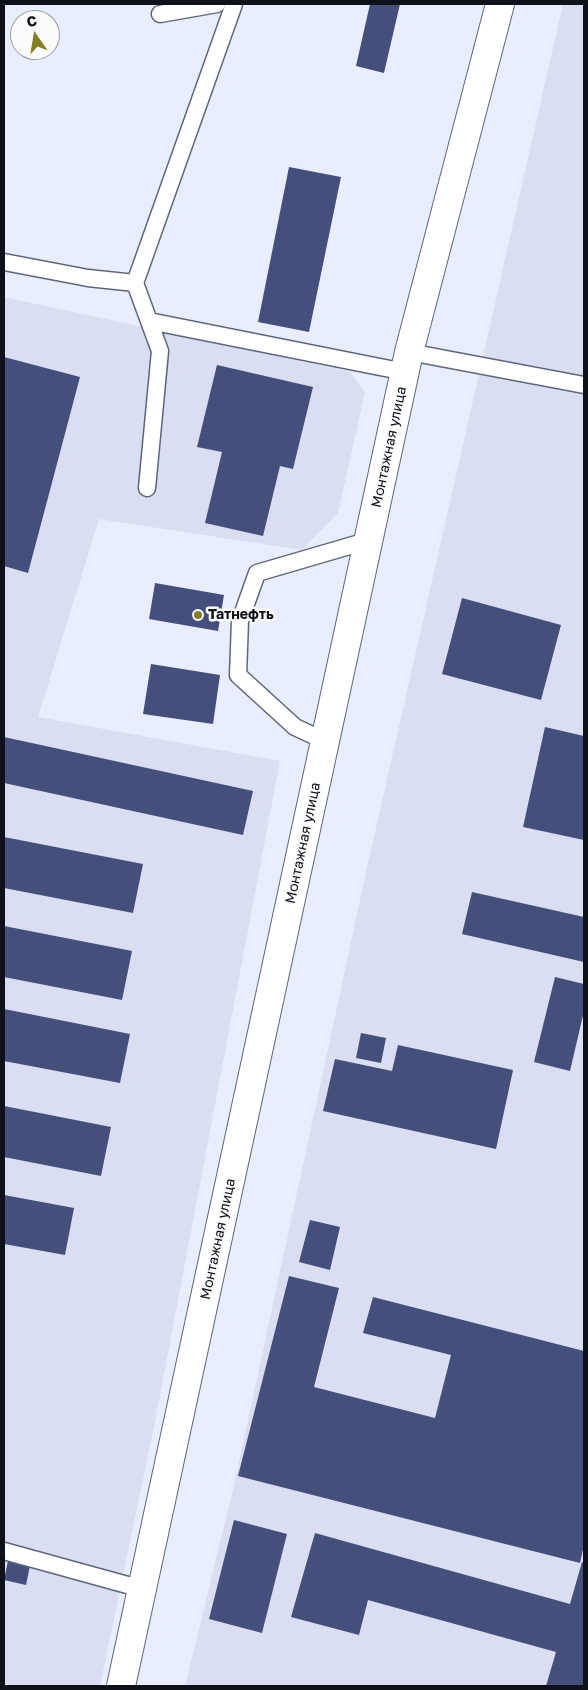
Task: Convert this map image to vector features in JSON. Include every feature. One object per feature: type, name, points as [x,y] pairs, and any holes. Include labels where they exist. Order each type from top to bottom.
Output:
[{"type":"street","name":"Монтажная улица","points":[[121,1686],[407,362],[500,4]]},
{"type":"lane","points":[[160,14],[217,4]]},
{"type":"lane","points":[[147,488],[160,351],[135,282],[234,4]]},
{"type":"lane","points":[[4,262],[88,278],[135,282]]},
{"type":"lane","points":[[149,321],[407,362],[584,385]]},
{"type":"lane","points":[[325,741],[295,727],[238,675],[240,621],[257,573],[370,540]]},
{"type":"lane","points":[[4,1551],[142,1589]]},
{"type":"shaded area","points":[[563,4],[584,4],[584,1686],[185,1686],[233,1490],[368,863]]},
{"type":"shaded area","points":[[4,297],[350,372],[365,392],[338,513],[302,550],[99,519],[38,717],[280,761],[154,1427],[100,1686],[4,1686]]},
{"type":"building","points":[[370,4],[400,4],[384,73],[356,66]]},
{"type":"building","points":[[289,167],[341,177],[309,332],[258,322]]},
{"type":"building","points":[[4,357],[80,377],[28,573],[4,566]]},
{"type":"building","points":[[217,365],[313,387],[293,469],[280,466],[263,536],[205,523],[222,452],[197,447]]},
{"type":"building","points":[[155,583],[224,595],[218,631],[149,619]]},
{"type":"building","points":[[462,598],[561,625],[541,700],[442,674]]},
{"type":"building","points":[[151,664],[220,675],[213,724],[143,714]]},
{"type":"building","points":[[545,727],[584,736],[584,840],[523,827]]},
{"type":"building","points":[[4,737],[253,791],[243,835],[4,783]]},
{"type":"building","points":[[4,837],[143,864],[133,913],[4,888]]},
{"type":"building","points":[[472,892],[584,917],[584,962],[462,934]]},
{"type":"building","points":[[4,926],[132,951],[122,1000],[4,977]]},
{"type":"building","points":[[555,977],[584,984],[584,1011],[570,1071],[534,1062]]},
{"type":"building","points":[[4,1009],[130,1034],[120,1083],[4,1061]]},
{"type":"building","points":[[361,1033],[386,1038],[381,1063],[356,1058]]},
{"type":"building","points":[[398,1045],[513,1070],[496,1149],[323,1111],[335,1059],[392,1071]]},
{"type":"building","points":[[4,1106],[111,1127],[101,1176],[4,1157]]},
{"type":"building","points":[[4,1195],[74,1208],[65,1255],[4,1244]]},
{"type":"building","points":[[310,1220],[340,1227],[330,1270],[299,1262]]},
{"type":"building","points":[[289,1276],[339,1288],[314,1387],[435,1418],[451,1355],[363,1333],[373,1297],[584,1351],[584,1545],[580,1563],[238,1476]]},
{"type":"building","points":[[234,1520],[287,1534],[262,1633],[209,1619]]},
{"type":"building","points":[[315,1533],[570,1604],[582,1562],[584,1563],[584,1686],[546,1686],[556,1652],[368,1600],[359,1635],[291,1617]]},
{"type":"building","points":[[9,1556],[31,1561],[26,1585],[4,1580]]},
{"type":"place","name":"Татнефть","points":[[198,615]]}]
